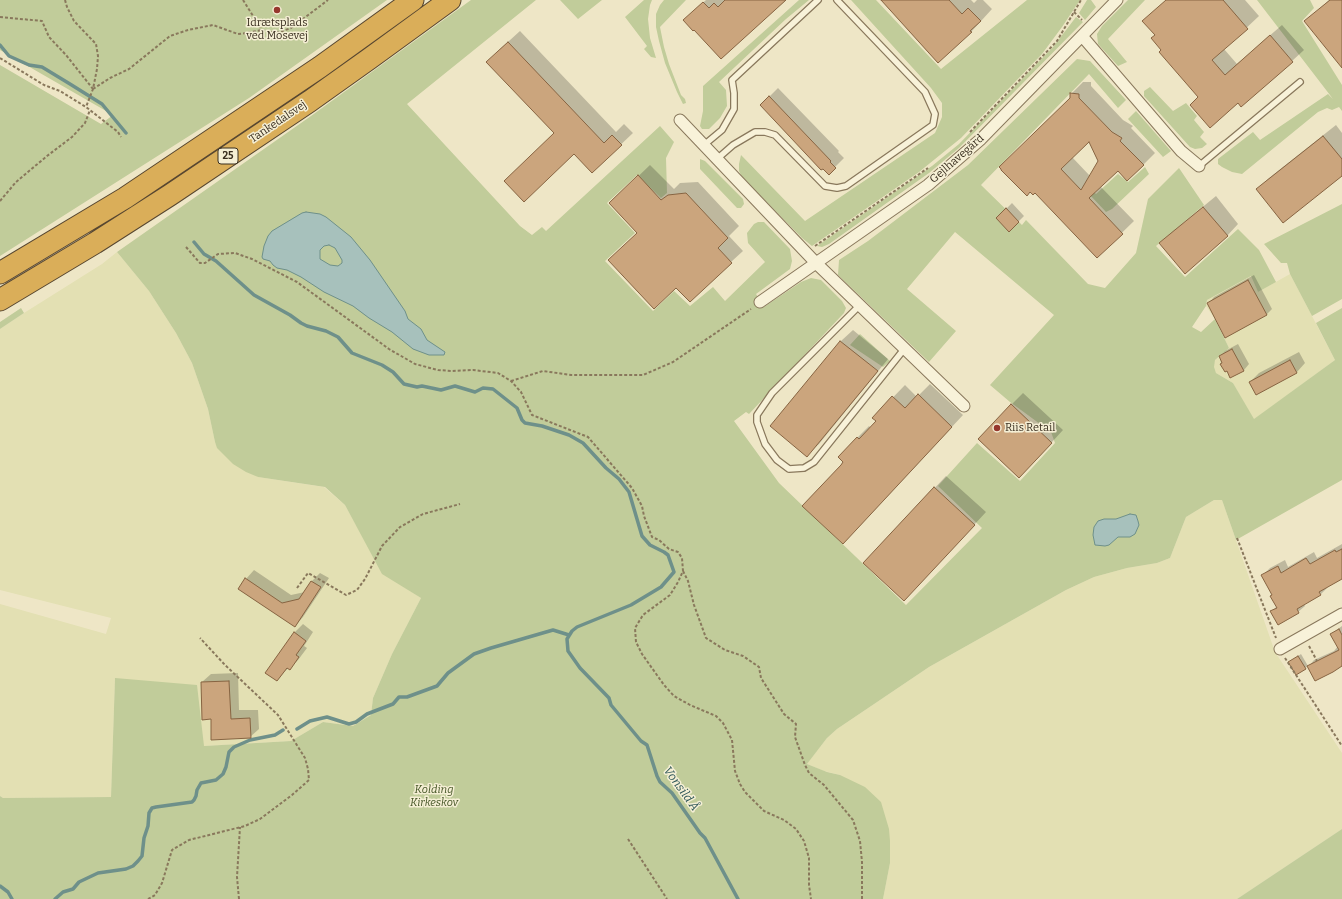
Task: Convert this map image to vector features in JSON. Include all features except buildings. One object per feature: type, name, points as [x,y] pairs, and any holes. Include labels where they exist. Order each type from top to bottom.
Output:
[{"type":"highway","name":"Tankedalsvej","points":[[0,273],[131,194],[320,67],[413,0]]},
{"type":"highway","name":"Tankedalsvej","points":[[0,300],[95,243],[170,195],[369,59],[450,0]]},
{"type":"street","name":"Gejlhavegård","points":[[760,302],[928,185],[981,139],[1082,36],[1110,2]]},
{"type":"street","points":[[1082,36],[1181,150],[1199,166]]},
{"type":"street","points":[[680,120],[816,263],[964,406]]},
{"type":"street","points":[[1280,649],[1342,614]]},
{"type":"lane","points":[[704,145],[722,130],[734,109],[732,80],[818,0]]},
{"type":"lane","points":[[717,159],[732,145],[756,132],[765,132],[775,135],[825,186],[837,188],[846,186],[933,125],[935,114],[925,92],[837,0]]},
{"type":"lane","points":[[1199,166],[1300,82]]},
{"type":"lane","points":[[860,305],[772,393],[757,415],[756,422],[765,444],[777,460],[789,469],[804,468],[814,462],[905,348]]},
{"type":"path","points":[[65,0],[74,21],[96,44],[98,56],[93,89],[86,106]]},
{"type":"path","points":[[243,0],[262,30]]},
{"type":"path","points":[[93,89],[110,78],[129,69],[170,36],[188,30],[213,25],[238,34],[262,30],[267,32],[280,32],[291,28],[328,0]]},
{"type":"path","points":[[967,135],[1057,40],[1081,0]]},
{"type":"path","points":[[0,17],[42,21],[49,37],[66,55],[75,69],[93,89]]},
{"type":"path","points":[[0,58],[44,85],[86,106],[121,136]]},
{"type":"path","points":[[0,201],[16,182],[72,137],[85,123],[90,110]]},
{"type":"path","points":[[806,252],[930,166]]},
{"type":"path","points":[[186,247],[200,263],[205,263],[218,254],[235,253],[252,259],[297,282],[390,349],[415,364],[438,370],[473,370],[498,373],[511,380],[522,392],[532,415],[588,437],[632,488],[642,506],[652,537],[659,540],[669,549],[678,552],[682,558],[683,571],[688,581],[694,605],[706,638],[725,650],[743,656],[759,666],[761,678],[784,714],[796,724],[795,737],[809,773],[824,785],[853,820],[860,841],[862,862],[862,899]]},
{"type":"path","points":[[511,380],[543,371],[572,375],[643,375],[673,362],[760,302]]},
{"type":"path","points":[[297,588],[308,573],[346,595],[357,590],[365,579],[382,546],[400,527],[423,514],[460,504]]},
{"type":"path","points":[[1237,538],[1286,662],[1342,746]]},
{"type":"path","points":[[683,571],[670,595],[643,615],[635,628],[636,642],[642,654],[664,685],[674,696],[690,705],[716,716],[724,723],[732,740],[734,771],[745,792],[764,811],[784,820],[796,829],[804,841],[809,858],[809,885],[811,899]]},
{"type":"path","points":[[1304,636],[1317,661]]},
{"type":"path","points":[[148,899],[156,895],[162,883],[172,850],[189,840],[240,827],[260,819],[309,780],[305,758],[278,715],[225,665],[200,638]]},
{"type":"path","points":[[239,899],[237,877],[240,827]]},
{"type":"path","points":[[628,839],[667,899]]},
{"type":"shaded area","points":[[117,252],[149,291],[176,333],[192,363],[208,409],[215,442],[218,448],[258,477],[324,487],[345,505],[383,573],[421,598],[392,654],[373,698],[371,715],[353,726],[323,722],[291,741],[204,746],[115,678],[111,797],[3,798],[0,796],[0,604],[106,634],[111,618],[0,590],[0,329],[102,264]]},
{"type":"shaded area","points":[[1290,274],[1335,360],[1254,420],[1233,383],[1216,373],[1213,367],[1215,360],[1229,348],[1215,319],[1206,306],[1207,300],[1251,276],[1258,292]]},
{"type":"shaded area","points":[[1214,500],[1222,500],[1275,652],[1342,753],[1342,829],[1237,899],[883,899],[890,863],[840,775],[824,771],[807,764],[827,738],[837,729],[929,667],[1066,590],[1094,577],[1127,568],[1157,563],[1170,558],[1186,517]]},
{"type":"green space","points":[[0,0],[387,0],[249,98],[0,256],[0,65],[101,124],[113,115],[0,50]]},
{"type":"green space","name":"Kolding Kirkeskov","points":[[471,0],[536,0],[407,104],[520,226],[532,235],[542,227],[546,231],[660,126],[674,142],[666,158],[667,193],[661,198],[637,175],[607,203],[635,233],[605,261],[653,311],[674,291],[690,306],[713,287],[725,301],[765,262],[748,243],[747,233],[754,224],[758,222],[764,222],[790,249],[792,261],[790,269],[756,294],[764,307],[801,282],[811,278],[821,280],[842,301],[846,308],[844,313],[749,414],[746,412],[734,421],[779,483],[906,605],[982,528],[938,486],[977,443],[1020,481],[1055,443],[1051,432],[1010,402],[990,385],[1054,315],[955,232],[907,289],[956,331],[929,362],[838,275],[839,260],[868,241],[968,165],[1077,59],[1090,61],[1126,100],[1118,108],[1089,74],[981,185],[1022,225],[1026,220],[1088,284],[1105,288],[1136,253],[1148,199],[1179,168],[1204,205],[1156,246],[1185,277],[1238,229],[1259,250],[1276,282],[1258,292],[1251,276],[1207,300],[1206,306],[1192,327],[1201,332],[1215,319],[1229,348],[1215,360],[1214,367],[1216,373],[1233,383],[1254,419],[1335,360],[1316,323],[1342,308],[1342,480],[1236,540],[1222,500],[1214,500],[1186,517],[1170,558],[1157,563],[1127,568],[1094,577],[1066,590],[929,667],[837,729],[827,738],[807,764],[827,772],[840,775],[865,787],[881,802],[889,829],[890,841],[890,863],[883,899],[0,899],[0,796],[3,798],[111,797],[115,678],[197,685],[204,746],[291,741],[323,722],[353,726],[371,715],[373,698],[392,654],[421,598],[382,574],[345,505],[325,487],[258,477],[233,464],[217,448],[208,409],[192,363],[176,333],[149,291],[117,252],[311,116]]},
{"type":"green space","points":[[560,0],[602,0],[578,19]]},
{"type":"green space","points":[[644,0],[652,0],[648,19],[650,38],[656,58],[651,57],[644,49],[647,46],[625,17]]},
{"type":"green space","points":[[664,0],[686,0],[660,27],[669,64],[681,95],[685,99],[686,103],[683,104],[665,63],[656,27],[656,14]]},
{"type":"green space","points":[[799,0],[809,0],[786,19],[719,82],[726,90],[727,106],[720,118],[709,129],[702,129],[700,126],[703,111],[703,86]]},
{"type":"green space","points":[[851,0],[876,0],[941,69],[1027,0],[1080,0],[1042,54],[961,138],[919,172],[812,246],[802,238],[742,177],[739,171],[741,155],[805,221],[935,133],[942,117],[942,103],[931,88]]},
{"type":"green space","points":[[1087,0],[1091,0],[1096,7],[1085,20],[1079,13]]},
{"type":"green space","points":[[1128,0],[1145,0],[1108,39],[1127,62],[1118,66],[1098,44],[1097,34],[1102,26]]},
{"type":"green space","points":[[1257,0],[1310,0],[1314,8],[1302,21],[1342,85],[1342,111],[1339,107],[1332,110],[1327,108],[1318,112],[1242,174],[1232,172],[1222,167],[1218,164],[1218,159],[1253,132],[1260,140],[1328,94],[1333,99]]},
{"type":"green space","points":[[1076,17],[1083,22],[959,148],[929,173],[829,244],[822,247],[817,246],[932,166],[959,144],[1053,47]]},
{"type":"green space","points":[[1150,87],[1173,111],[1186,103],[1197,116],[1194,120],[1204,132],[1200,137],[1207,144],[1202,148],[1195,149],[1190,147],[1144,96],[1144,91]]},
{"type":"green space","points":[[1136,111],[1171,151],[1163,157],[1128,119]]},
{"type":"green space","points":[[700,159],[705,161],[743,199],[744,204],[741,208],[737,208],[700,169]]},
{"type":"green space","points":[[1145,167],[1149,174],[1112,209],[1106,212],[1089,194],[1092,190],[1096,194],[1118,174],[1128,182]]},
{"type":"green space","points":[[1342,204],[1342,299],[1312,316],[1290,274],[1287,263],[1281,263],[1264,244]]},
{"type":"green space","points":[[21,308],[24,313],[0,329],[0,322]]},
{"type":"green space","points":[[860,334],[890,361],[883,367],[850,345]]},
{"type":"green space","points":[[1342,829],[1342,899],[1237,899]]},
{"type":"water","points":[[306,212],[320,214],[351,237],[370,260],[405,311],[408,319],[421,329],[427,340],[445,352],[444,355],[429,355],[413,349],[392,332],[353,306],[324,292],[301,277],[287,270],[277,268],[270,261],[263,259],[264,246],[272,231]],"holes":[[[329,245],[335,248],[342,260],[342,263],[338,266],[330,265],[320,259],[320,250],[324,246]]]},
{"type":"water","points":[[1130,514],[1136,515],[1139,525],[1135,534],[1130,537],[1118,537],[1109,545],[1095,545],[1093,535],[1094,527],[1098,521],[1104,519],[1116,519]]},
{"type":"waterway","points":[[0,45],[9,56],[29,65],[42,67],[102,104],[126,133]]},
{"type":"waterway","name":"Vonsild Å","points":[[194,242],[204,254],[216,261],[254,295],[290,315],[301,323],[326,331],[338,337],[352,353],[382,365],[393,372],[404,384],[441,390],[455,386],[475,392],[483,388],[493,389],[517,408],[522,420],[525,423],[542,426],[569,435],[583,443],[606,468],[619,479],[629,492],[642,536],[650,545],[668,555],[674,572],[661,587],[631,605],[577,627],[572,631],[567,639],[568,651],[580,668],[609,698],[611,705],[641,741],[647,745],[660,782],[672,793],[705,838],[738,899]]},
{"type":"waterway","points":[[297,729],[310,721],[327,717],[349,724],[356,722],[367,714],[393,704],[399,697],[407,697],[437,686],[448,673],[474,654],[491,648],[553,630],[569,635]]},
{"type":"waterway","points":[[55,899],[63,892],[73,889],[79,882],[98,873],[126,869],[133,866],[142,856],[149,813],[152,808],[192,802],[201,783],[216,780],[223,774],[229,752],[234,747],[250,740],[275,735],[283,730]]},
{"type":"waterway","points":[[0,886],[8,892],[12,899]]},
{"type":"place","name":"Idrætsplads ved Mosevej","points":[[277,10]]},
{"type":"place","name":"Riis Retail","points":[[997,428]]}]
